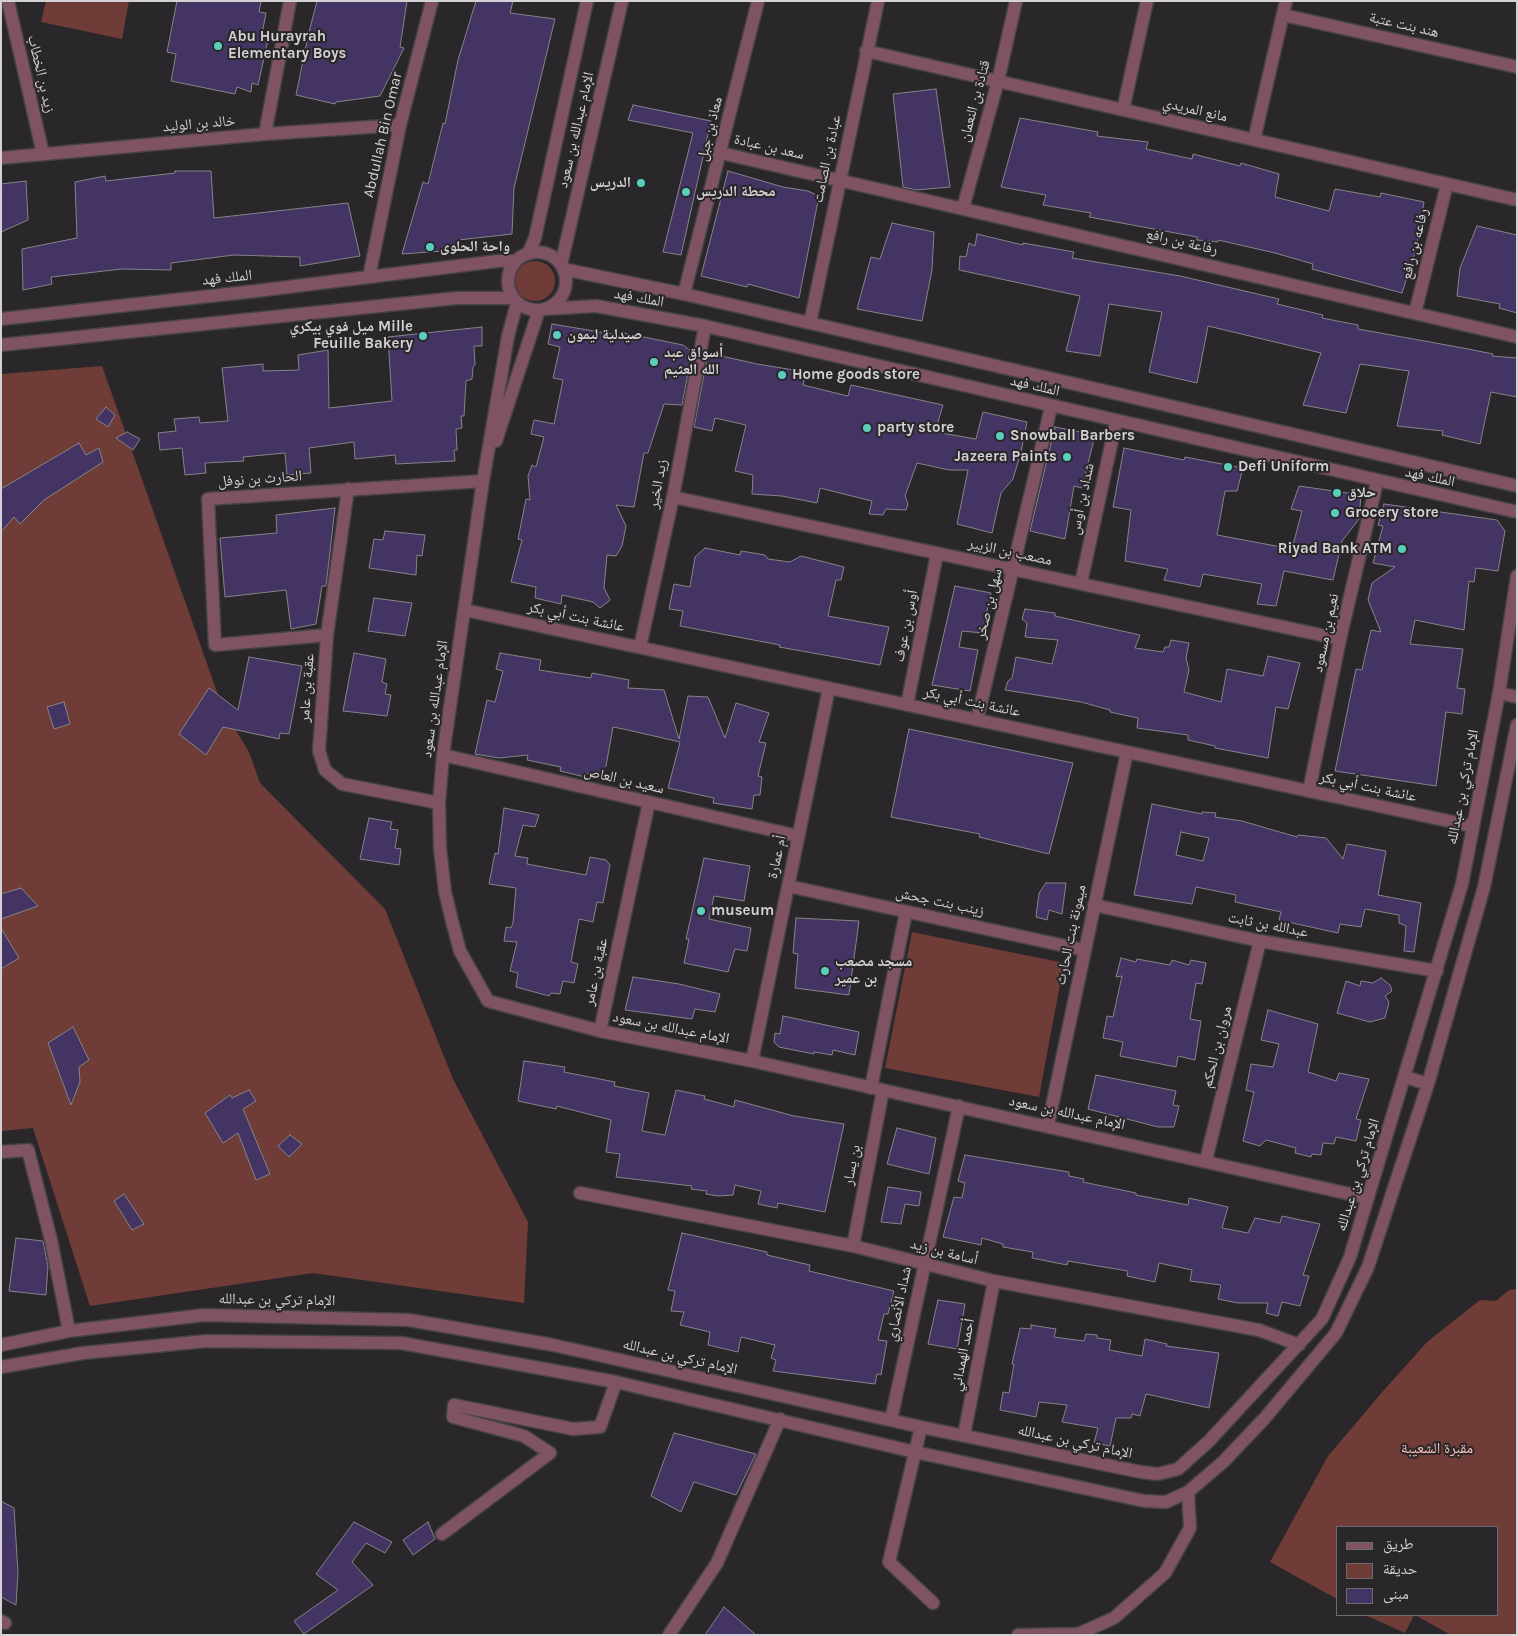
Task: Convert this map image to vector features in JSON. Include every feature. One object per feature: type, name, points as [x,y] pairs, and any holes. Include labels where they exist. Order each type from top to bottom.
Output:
[{"type":"street","name":"زيد بن الخطاب","points":[[8,1],[43,154]]},
{"type":"street","points":[[265,134],[290,1]]},
{"type":"street","name":"Abdullah Bin Omar","points":[[368,277],[400,125],[432,1]]},
{"type":"street","name":"الإمام عبدالله بن سعود","points":[[528,254],[535,238],[587,1]]},
{"type":"street","name":"الإمام عبدالله بن سعود","points":[[562,267],[622,1]]},
{"type":"street","name":"معاذ بن جبل","points":[[684,294],[758,1]]},
{"type":"street","name":"عبادة بن الصامت","points":[[810,323],[878,1]]},
{"type":"street","name":"قتادة بن النعمان","points":[[963,208],[998,81],[1016,1]]},
{"type":"street","points":[[1123,110],[1147,1]]},
{"type":"street","points":[[1254,140],[1286,1]]},
{"type":"street","name":"هند بنت عتبة","points":[[1283,15],[1517,67]]},
{"type":"street","name":"مانع المريدي","points":[[866,51],[1517,200]]},
{"type":"street","name":"خالد بن الوليد","points":[[1,158],[265,134],[400,125]]},
{"type":"street","name":"سعد بن عبادة","points":[[721,153],[839,179]]},
{"type":"street","name":"رفاعة بن رافع","points":[[839,179],[1517,337]]},
{"type":"street","name":"رفاعه بن رافع","points":[[1415,312],[1447,184]]},
{"type":"street","points":[[1,345],[458,298],[515,300],[532,310],[542,310],[553,305],[564,291],[566,282],[562,267],[557,260],[543,253],[528,254],[516,261],[508,276],[508,284],[515,300]]},
{"type":"street","name":"الملك فهد","points":[[1,319],[498,261],[516,261]]},
{"type":"street","name":"الملك فهد","points":[[562,267],[1517,486]]},
{"type":"street","name":"الإمام عبدالله بن سعود","points":[[515,300],[483,481],[443,755],[439,803],[440,848],[445,892],[452,921],[460,951],[488,1001],[600,1031],[752,1061],[1048,1125],[1368,1198]]},
{"type":"street","name":"الملك فهد","points":[[542,310],[596,306],[705,326],[1377,482],[1517,512]]},
{"type":"street","name":"الإمام عبدالله بن سعود","points":[[483,481],[542,310]]},
{"type":"street","name":"زيد الخير","points":[[640,647],[672,497],[705,326]]},
{"type":"street","name":"سهل بن صخر","points":[[977,720],[1051,407]]},
{"type":"street","name":"شداد بن أوس","points":[[1080,583],[1116,422]]},
{"type":"street","name":"الحارث بن نوفل","points":[[328,635],[215,645],[208,499],[483,481]]},
{"type":"street","name":"نعيم بن مسعود","points":[[1310,791],[1340,639],[1377,482]]},
{"type":"street","name":"عقبة بن عامر","points":[[348,489],[328,635],[318,751],[325,770],[342,784],[439,803]]},
{"type":"street","name":"مصعب بن الزبير","points":[[672,497],[1340,639]]},
{"type":"street","name":"أوس بن عوف","points":[[907,705],[937,554]]},
{"type":"street","name":"الإمام تركي بن عبدالله","points":[[1,1345],[69,1331],[204,1315],[409,1320],[553,1345],[921,1427],[1141,1472],[1158,1474],[1178,1470],[1209,1441],[1322,1319],[1350,1257],[1462,884],[1499,693],[1517,576]]},
{"type":"street","name":"عائشة بنت أبي بكر","points":[[465,610],[1472,826]]},
{"type":"street","name":"أم عمارة","points":[[752,1061],[829,688]]},
{"type":"street","points":[[1499,693],[1517,697]]},
{"type":"street","points":[[1,1367],[83,1353],[207,1341],[402,1343],[616,1382],[915,1452],[1144,1500],[1166,1502],[1188,1492],[1223,1462],[1264,1420],[1336,1333],[1368,1267],[1428,1084],[1484,887],[1517,725]]},
{"type":"street","name":"ميمونة بنت الحارث","points":[[1048,1125],[1127,752]]},
{"type":"street","name":"سعيد بن العاص","points":[[443,755],[798,836]]},
{"type":"street","name":"عقبة بن عامر","points":[[600,1031],[649,802]]},
{"type":"street","name":"زينب بنت جحش","points":[[788,886],[1084,950]]},
{"type":"street","name":"عبدالله بن ثابت","points":[[1094,905],[1260,941],[1437,971]]},
{"type":"street","name":"بن يسار","points":[[853,1246],[906,912]]},
{"type":"street","name":"مروان بن الحكم","points":[[1206,1160],[1260,941]]},
{"type":"street","points":[[1405,1077],[1428,1084]]},
{"type":"street","name":"شداد الأنصاري","points":[[892,1420],[959,1106]]},
{"type":"street","points":[[1,1152],[28,1150],[51,1240],[69,1331]]},
{"type":"street","name":"أسامة بن زيد","points":[[580,1193],[853,1246],[994,1281],[1259,1330],[1299,1345]]},
{"type":"street","name":"أحمد الهمداني","points":[[964,1435],[994,1281]]},
{"type":"street","points":[[442,1534],[550,1452],[524,1436],[453,1416],[454,1405],[574,1429],[600,1427],[616,1382]]},
{"type":"street","points":[[669,1635],[717,1563],[780,1419]]},
{"type":"street","points":[[921,1427],[889,1562],[933,1603]]},
{"type":"street","points":[[1018,1635],[1076,1634],[1114,1618],[1165,1574],[1190,1528],[1188,1492]]},
{"type":"green space","points":[[46,1],[129,1],[122,39],[41,22]]},
{"type":"green space","points":[[535,261],[549,267],[555,281],[549,295],[535,301],[521,295],[515,281],[521,267]]},
{"type":"green space","points":[[102,366],[223,709],[249,752],[260,783],[385,909],[453,1079],[528,1222],[524,1303],[313,1273],[90,1306],[33,1128],[1,1131],[1,374]]},
{"type":"green space","points":[[912,932],[1064,963],[1039,1097],[885,1068]]},
{"type":"green space","name":"مقبرة الشعيبة","points":[[1517,1289],[1517,1635],[1451,1635],[1417,1616],[1498,1616],[1498,1526],[1336,1526],[1336,1598],[1270,1562],[1328,1456],[1384,1390],[1427,1342],[1480,1300],[1496,1301],[1509,1290]]},
{"type":"green space","points":[[1367,1616],[1414,1616],[1405,1633]]},
{"type":"building","name":"Abu Hurayrah Elementary Boys","points":[[177,1],[261,1],[259,12],[266,13],[261,39],[268,40],[258,85],[252,83],[251,92],[237,87],[235,94],[171,81],[176,54],[167,52]]},
{"type":"building","points":[[317,1],[407,1],[400,47],[404,48],[380,96],[336,102],[335,104],[296,95]]},
{"type":"building","points":[[476,1],[513,1],[510,13],[555,19],[514,188],[512,234],[458,240],[457,250],[402,254],[423,182],[428,184],[443,123],[445,124],[458,60]]},
{"type":"building","points":[[936,89],[950,187],[916,190],[903,187],[893,94]]},
{"type":"building","name":"محطة الدريس","points":[[633,105],[711,121],[681,255],[663,252],[693,133],[628,120]]},
{"type":"building","points":[[1020,118],[1098,132],[1097,136],[1148,142],[1146,149],[1192,159],[1193,154],[1240,166],[1241,163],[1279,174],[1275,197],[1329,211],[1335,189],[1380,197],[1381,193],[1424,202],[1416,249],[1402,293],[1312,269],[1313,264],[1275,253],[1218,240],[1218,242],[1197,240],[1197,237],[1089,217],[1091,213],[1043,205],[1046,195],[1001,187]]},
{"type":"building","points":[[175,171],[211,171],[214,218],[348,203],[360,256],[300,266],[300,257],[234,255],[171,263],[171,270],[122,269],[51,277],[52,284],[23,290],[22,249],[77,238],[75,182],[105,176],[106,181],[175,173]]},
{"type":"building","points":[[728,171],[783,187],[808,191],[819,196],[799,298],[748,284],[747,287],[701,276]]},
{"type":"building","points":[[26,181],[28,220],[1,232],[1,184]]},
{"type":"building","points":[[892,223],[934,232],[932,270],[922,321],[857,309],[871,257],[880,259]]},
{"type":"building","points":[[1477,226],[1517,235],[1517,313],[1499,308],[1500,304],[1457,296],[1460,268]]},
{"type":"building","points":[[977,234],[1023,245],[1023,243],[1074,252],[1072,258],[1180,276],[1279,299],[1277,304],[1323,315],[1322,318],[1358,325],[1358,329],[1493,354],[1492,356],[1517,358],[1517,397],[1491,392],[1480,444],[1442,435],[1443,431],[1397,426],[1409,371],[1360,364],[1346,413],[1303,405],[1321,353],[1208,326],[1197,383],[1149,372],[1162,312],[1109,304],[1100,356],[1066,351],[1080,296],[959,270],[960,256],[966,257],[969,243],[975,246]]},
{"type":"building","points":[[552,324],[624,336],[624,333],[683,345],[692,352],[682,405],[664,404],[648,453],[644,453],[634,507],[616,505],[626,526],[622,546],[616,556],[607,555],[604,588],[610,600],[600,608],[593,602],[562,595],[561,604],[535,598],[536,587],[511,582],[522,540],[518,539],[526,499],[530,500],[528,476],[532,465],[536,467],[544,437],[531,434],[534,420],[554,424],[563,380],[553,378],[560,347],[548,344]]},
{"type":"building","points":[[482,327],[482,346],[474,346],[475,365],[473,367],[472,379],[466,381],[464,416],[461,416],[462,428],[456,429],[457,450],[454,450],[455,461],[396,464],[395,455],[355,459],[354,442],[309,448],[311,473],[287,475],[285,453],[243,457],[244,461],[205,463],[206,473],[185,475],[182,448],[160,450],[158,433],[176,431],[174,419],[199,417],[200,423],[228,421],[222,368],[263,364],[263,371],[299,370],[298,355],[328,350],[329,408],[392,401],[388,337]]},
{"type":"building","points":[[708,353],[806,372],[803,385],[848,396],[851,385],[943,405],[935,432],[976,439],[983,412],[1027,422],[1013,479],[1001,493],[992,533],[957,524],[968,470],[949,470],[917,463],[905,496],[908,504],[906,510],[886,509],[883,515],[869,514],[872,501],[820,488],[817,503],[782,496],[752,494],[753,475],[735,471],[746,425],[715,418],[712,431],[694,427]]},
{"type":"building","points":[[106,407],[115,415],[108,427],[96,419]]},
{"type":"building","points":[[1055,427],[1095,435],[1082,488],[1074,486],[1065,539],[1030,531]]},
{"type":"building","points":[[127,432],[140,439],[133,450],[116,438]]},
{"type":"building","points":[[79,443],[86,455],[99,448],[103,462],[44,500],[20,524],[14,517],[1,532],[1,489]]},
{"type":"building","points":[[1124,448],[1184,460],[1185,457],[1243,468],[1237,491],[1225,491],[1217,535],[1292,549],[1302,511],[1291,509],[1299,486],[1361,495],[1359,519],[1342,541],[1333,580],[1284,571],[1276,606],[1257,604],[1262,584],[1203,574],[1200,587],[1164,580],[1168,569],[1125,561],[1131,510],[1113,507]]},
{"type":"building","points":[[1384,504],[1497,520],[1505,531],[1498,571],[1476,568],[1474,582],[1469,581],[1464,630],[1415,620],[1410,644],[1463,649],[1457,688],[1465,689],[1462,714],[1446,712],[1436,786],[1335,771],[1356,669],[1362,670],[1371,630],[1381,632],[1368,600],[1372,583],[1395,567],[1373,563],[1383,526],[1378,525]]},
{"type":"building","points":[[335,508],[326,586],[322,586],[316,624],[291,629],[286,590],[225,597],[220,538],[277,533],[276,515]]},
{"type":"building","points":[[385,531],[425,535],[422,556],[417,555],[416,575],[369,568],[374,539],[383,540]]},
{"type":"building","points":[[705,548],[740,555],[741,551],[765,555],[768,559],[790,562],[801,556],[844,567],[841,580],[836,580],[828,616],[889,627],[880,665],[779,647],[780,645],[680,626],[683,611],[669,609],[674,584],[690,587],[695,557]]},
{"type":"building","points":[[955,586],[991,593],[982,633],[962,631],[959,647],[978,650],[970,691],[932,685]]},
{"type":"building","points":[[374,598],[412,603],[405,636],[368,631]]},
{"type":"building","points":[[1025,609],[1055,613],[1055,616],[1140,635],[1135,648],[1163,652],[1165,647],[1169,647],[1171,640],[1189,643],[1186,658],[1189,670],[1184,692],[1221,702],[1227,669],[1263,676],[1268,656],[1300,663],[1288,709],[1276,707],[1268,758],[1215,748],[1215,746],[1188,740],[1188,735],[1137,728],[1138,718],[1110,712],[1110,710],[1081,702],[1005,690],[1008,681],[1012,678],[1016,657],[1052,664],[1058,640],[1025,637],[1027,623],[1022,619]]},
{"type":"building","points":[[354,653],[386,659],[382,682],[387,684],[385,694],[391,695],[387,716],[343,711]]},
{"type":"building","points":[[500,653],[541,660],[539,670],[591,678],[592,673],[629,680],[628,688],[664,690],[679,739],[688,696],[708,697],[725,738],[736,703],[769,713],[759,742],[766,743],[758,776],[762,777],[760,795],[754,795],[752,809],[713,803],[714,798],[668,788],[680,742],[613,727],[606,766],[597,776],[587,773],[585,777],[560,771],[561,767],[527,760],[528,755],[499,758],[475,754],[487,700],[495,702],[503,671],[496,669]]},
{"type":"building","points":[[249,657],[302,666],[289,734],[280,733],[279,739],[223,727],[206,755],[179,734],[209,688],[238,710]]},
{"type":"building","points":[[64,702],[70,724],[54,729],[47,707]]},
{"type":"building","points":[[909,729],[1073,763],[1049,854],[979,837],[980,834],[891,817]]},
{"type":"building","points":[[1152,804],[1202,814],[1202,812],[1216,813],[1215,817],[1242,821],[1297,837],[1298,835],[1326,838],[1343,859],[1347,844],[1386,851],[1378,895],[1421,903],[1414,952],[1404,951],[1406,926],[1399,923],[1399,915],[1365,909],[1361,927],[1340,924],[1338,933],[1279,920],[1281,912],[1235,902],[1236,895],[1196,887],[1192,904],[1134,895]],"holes":[[[1181,832],[1209,838],[1203,861],[1176,855]]]},
{"type":"building","points":[[504,808],[539,815],[535,827],[523,825],[515,856],[528,858],[527,864],[586,875],[590,857],[606,860],[610,865],[603,903],[597,902],[593,922],[579,919],[571,962],[578,964],[574,983],[563,981],[560,994],[551,993],[549,996],[516,987],[518,973],[510,971],[517,942],[504,941],[506,927],[511,928],[513,923],[516,888],[489,884],[495,853],[498,854]]},
{"type":"building","points":[[369,818],[392,822],[390,829],[398,830],[395,848],[401,849],[399,865],[360,859]]},
{"type":"building","name":"museum","points":[[704,858],[750,866],[744,901],[714,896],[709,919],[751,928],[747,951],[735,949],[728,972],[684,963],[689,939],[686,939]]},
{"type":"building","points":[[1046,883],[1066,883],[1062,914],[1049,910],[1047,920],[1036,917],[1039,893]]},
{"type":"building","points":[[21,888],[38,906],[1,919],[1,894]]},
{"type":"building","name":"مسجد مصعب بن عمير","points":[[796,918],[859,921],[849,995],[795,988],[798,954],[793,953]]},
{"type":"building","points":[[1,928],[19,958],[1,969]]},
{"type":"building","points":[[1121,958],[1136,962],[1137,959],[1170,965],[1172,960],[1189,965],[1191,960],[1206,963],[1202,984],[1196,983],[1190,1019],[1201,1021],[1195,1060],[1178,1056],[1176,1067],[1120,1056],[1123,1042],[1103,1038],[1107,1016],[1113,1017],[1122,976],[1116,977]]},
{"type":"building","points":[[633,977],[679,984],[720,994],[715,1012],[695,1009],[692,1019],[625,1010]]},
{"type":"building","points":[[1381,978],[1390,985],[1392,991],[1385,996],[1389,1002],[1385,1018],[1370,1022],[1337,1013],[1346,981],[1360,986],[1361,981],[1373,983]]},
{"type":"building","points":[[1268,1010],[1318,1024],[1308,1072],[1336,1081],[1339,1073],[1369,1079],[1356,1119],[1361,1120],[1356,1141],[1336,1137],[1334,1144],[1323,1143],[1321,1155],[1312,1154],[1311,1157],[1295,1153],[1296,1148],[1266,1140],[1260,1146],[1243,1141],[1254,1092],[1246,1090],[1251,1064],[1273,1067],[1279,1044],[1261,1040]]},
{"type":"building","points":[[783,1016],[859,1032],[855,1055],[833,1050],[832,1055],[814,1052],[814,1054],[779,1047],[774,1042],[775,1033],[780,1034]]},
{"type":"building","points":[[73,1027],[89,1060],[79,1067],[80,1082],[71,1105],[48,1043]]},
{"type":"building","points":[[524,1061],[565,1067],[564,1072],[615,1082],[614,1086],[649,1093],[642,1131],[665,1135],[676,1090],[705,1096],[704,1099],[734,1107],[735,1100],[794,1116],[844,1124],[825,1212],[778,1203],[777,1208],[758,1204],[761,1191],[735,1185],[733,1195],[718,1196],[706,1194],[707,1191],[691,1189],[692,1186],[616,1177],[620,1154],[606,1152],[611,1120],[557,1106],[556,1109],[518,1101]]},
{"type":"building","points":[[1096,1075],[1176,1091],[1173,1105],[1179,1106],[1174,1127],[1158,1127],[1088,1109]]},
{"type":"building","points":[[249,1090],[256,1101],[243,1109],[270,1174],[256,1180],[238,1133],[223,1143],[205,1113],[230,1095],[232,1098]]},
{"type":"building","points":[[897,1128],[936,1138],[929,1174],[887,1164]]},
{"type":"building","points":[[290,1135],[302,1144],[289,1157],[278,1146]]},
{"type":"building","points":[[965,1155],[1069,1172],[1069,1176],[1084,1179],[1083,1182],[1136,1193],[1136,1195],[1188,1205],[1189,1198],[1228,1207],[1222,1228],[1248,1233],[1255,1218],[1280,1223],[1282,1216],[1320,1224],[1303,1275],[1309,1276],[1300,1306],[1282,1302],[1278,1316],[1266,1313],[1268,1303],[1238,1303],[1218,1299],[1221,1285],[1190,1281],[1192,1270],[1159,1263],[1155,1282],[1127,1276],[1128,1271],[1068,1261],[1067,1265],[1032,1258],[1033,1252],[1003,1247],[1003,1244],[982,1238],[981,1245],[943,1237],[954,1197],[962,1198],[965,1183],[958,1181]]},
{"type":"building","points":[[888,1187],[921,1192],[919,1206],[905,1204],[901,1224],[881,1222]]},
{"type":"building","points":[[124,1194],[144,1224],[132,1230],[114,1201]]},
{"type":"building","points":[[682,1233],[767,1252],[767,1255],[810,1265],[809,1271],[894,1291],[888,1314],[884,1314],[878,1340],[887,1341],[881,1375],[877,1374],[875,1384],[773,1371],[776,1360],[771,1358],[775,1345],[741,1337],[738,1352],[708,1345],[710,1332],[680,1325],[684,1312],[671,1311],[675,1291],[668,1290]]},
{"type":"building","points":[[16,1238],[43,1241],[48,1266],[46,1295],[9,1291]]},
{"type":"building","points":[[938,1300],[965,1304],[957,1349],[928,1344]]},
{"type":"building","points":[[1031,1325],[1056,1329],[1054,1337],[1084,1341],[1086,1334],[1097,1335],[1097,1338],[1111,1340],[1109,1350],[1142,1356],[1145,1339],[1167,1344],[1166,1346],[1219,1353],[1209,1408],[1146,1394],[1140,1416],[1132,1414],[1131,1418],[1116,1418],[1110,1446],[1094,1443],[1098,1428],[1062,1422],[1067,1405],[1039,1402],[1036,1417],[1000,1410],[1003,1392],[1009,1393],[1014,1364],[1012,1364],[1020,1328],[1031,1329]]},
{"type":"building","points":[[674,1433],[756,1454],[736,1495],[694,1482],[681,1512],[651,1496]]},
{"type":"building","points":[[1,1501],[14,1508],[18,1573],[16,1605],[1,1597]]},
{"type":"building","points":[[354,1522],[392,1542],[385,1553],[366,1543],[352,1562],[373,1585],[304,1634],[294,1621],[338,1590],[316,1574]]},
{"type":"building","points":[[428,1522],[435,1539],[413,1555],[403,1540]]},
{"type":"building","points":[[724,1607],[756,1635],[705,1635]]},
{"type":"place","name":"Abu Hurayrah Elementary Boys","points":[[218,46]]},
{"type":"place","name":"الدريس","points":[[641,183]]},
{"type":"place","name":"محطة الدريس","points":[[686,192]]},
{"type":"place","name":"واحة الحلوى","points":[[430,247]]},
{"type":"place","name":"صيدلية ليمون","points":[[557,335]]},
{"type":"place","name":"ميل فوي بيكري Mille Feuille Bakery","points":[[423,336]]},
{"type":"place","name":"أسواق عبد الله العثيم","points":[[654,362]]},
{"type":"place","name":"Home goods store","points":[[782,375]]},
{"type":"place","name":"party store","points":[[867,428]]},
{"type":"place","name":"Snowball Barbers","points":[[1000,436]]},
{"type":"place","name":"Jazeera Paints","points":[[1067,457]]},
{"type":"place","name":"Defi Uniform","points":[[1228,467]]},
{"type":"place","name":"حلاق","points":[[1337,493]]},
{"type":"place","name":"Grocery store","points":[[1335,513]]},
{"type":"place","name":"Riyad Bank ATM","points":[[1402,549]]},
{"type":"place","name":"museum","points":[[701,911]]},
{"type":"place","name":"مسجد مصعب بن عمير","points":[[825,971]]}]
